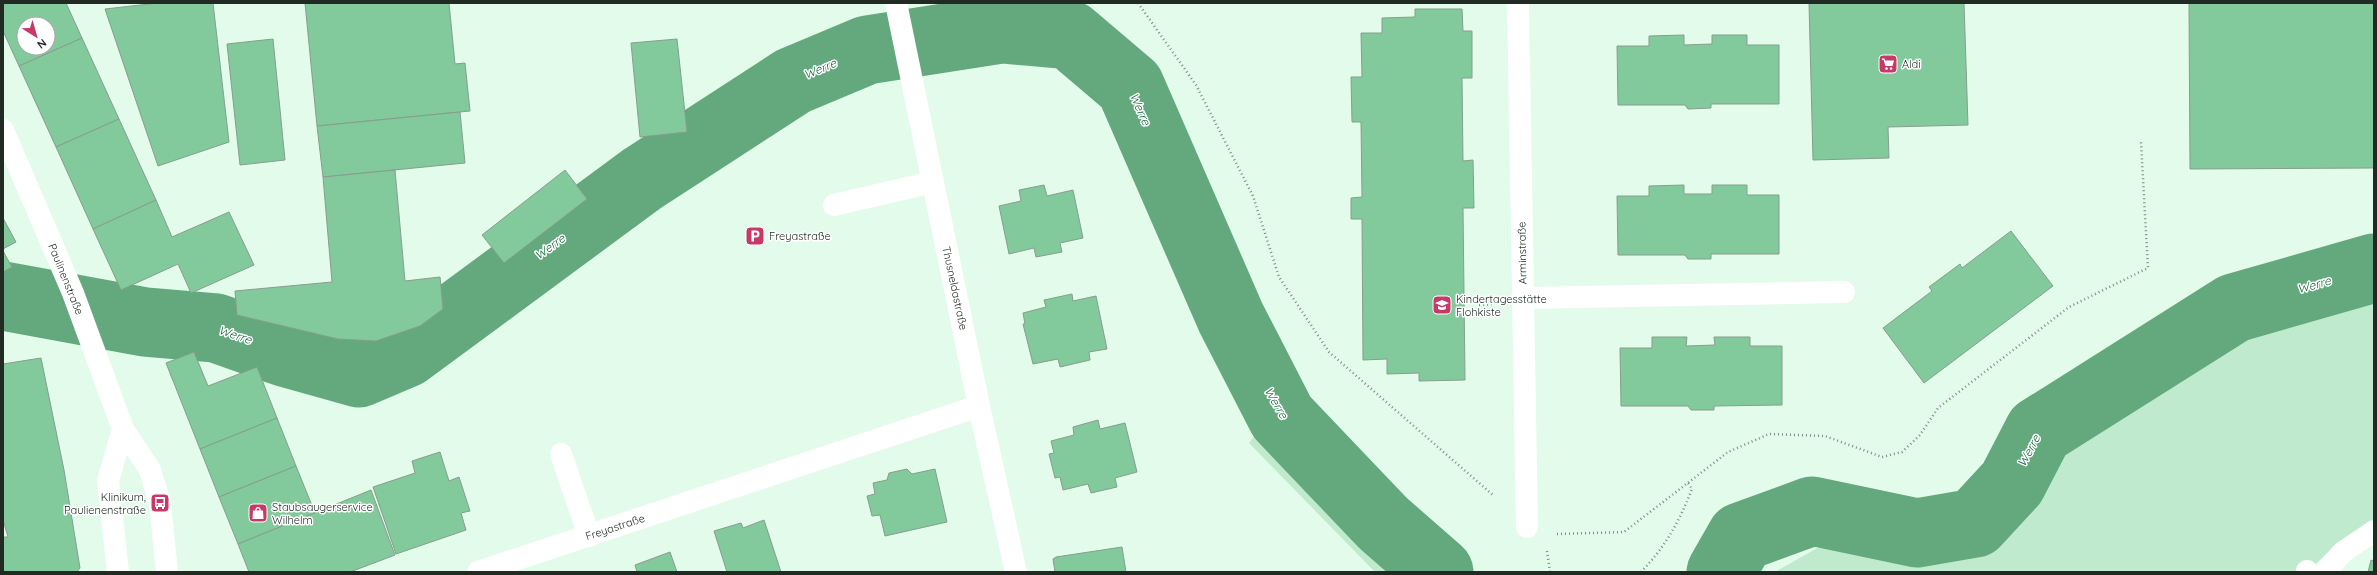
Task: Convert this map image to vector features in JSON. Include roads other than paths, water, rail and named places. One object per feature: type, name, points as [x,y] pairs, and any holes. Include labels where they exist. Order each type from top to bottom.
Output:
[{"type":"street","name":"Arminstraße","points":[[1518,3],[1527,528]]},
{"type":"street","name":"Thusneldastraße","points":[[896,7],[979,406],[1016,572]]},
{"type":"street","name":"Paulinenstraße","points":[[3,130],[73,293],[123,429],[150,470],[160,503],[167,572]]},
{"type":"street","points":[[834,205],[933,182]]},
{"type":"street","points":[[1522,298],[1844,292]]},
{"type":"street","name":"Freyastraße","points":[[478,572],[979,406]]},
{"type":"street","points":[[118,572],[108,481],[123,429]]},
{"type":"street","points":[[561,454],[589,536]]},
{"type":"street","points":[[2313,572],[2374,530]]},
{"type":"waterway","name":"Werre","points":[[3,296],[145,322],[216,328],[284,352],[359,373],[406,353],[642,179],[793,81],[867,50],[1002,29],[1070,35],[1130,86],[1231,318],[1282,417],[1383,523],[1439,572]]},
{"type":"waterway","name":"Werre","points":[[1721,572],[1741,537],[1812,511],[1917,533],[1975,523],[2012,483],[2039,431],[2234,308],[2374,268]]},
{"type":"place","name":"Aldi","points":[[1888,64]]},
{"type":"place","name":"Freyastraße","points":[[755,236]]},
{"type":"place","name":"Kindertagesstätte Flohkiste","points":[[1442,305]]},
{"type":"place","name":"Klinikum, Paulienenstraße","points":[[160,503]]},
{"type":"place","name":"Staubsaugerservice Wilhelm","points":[[258,513]]}]
